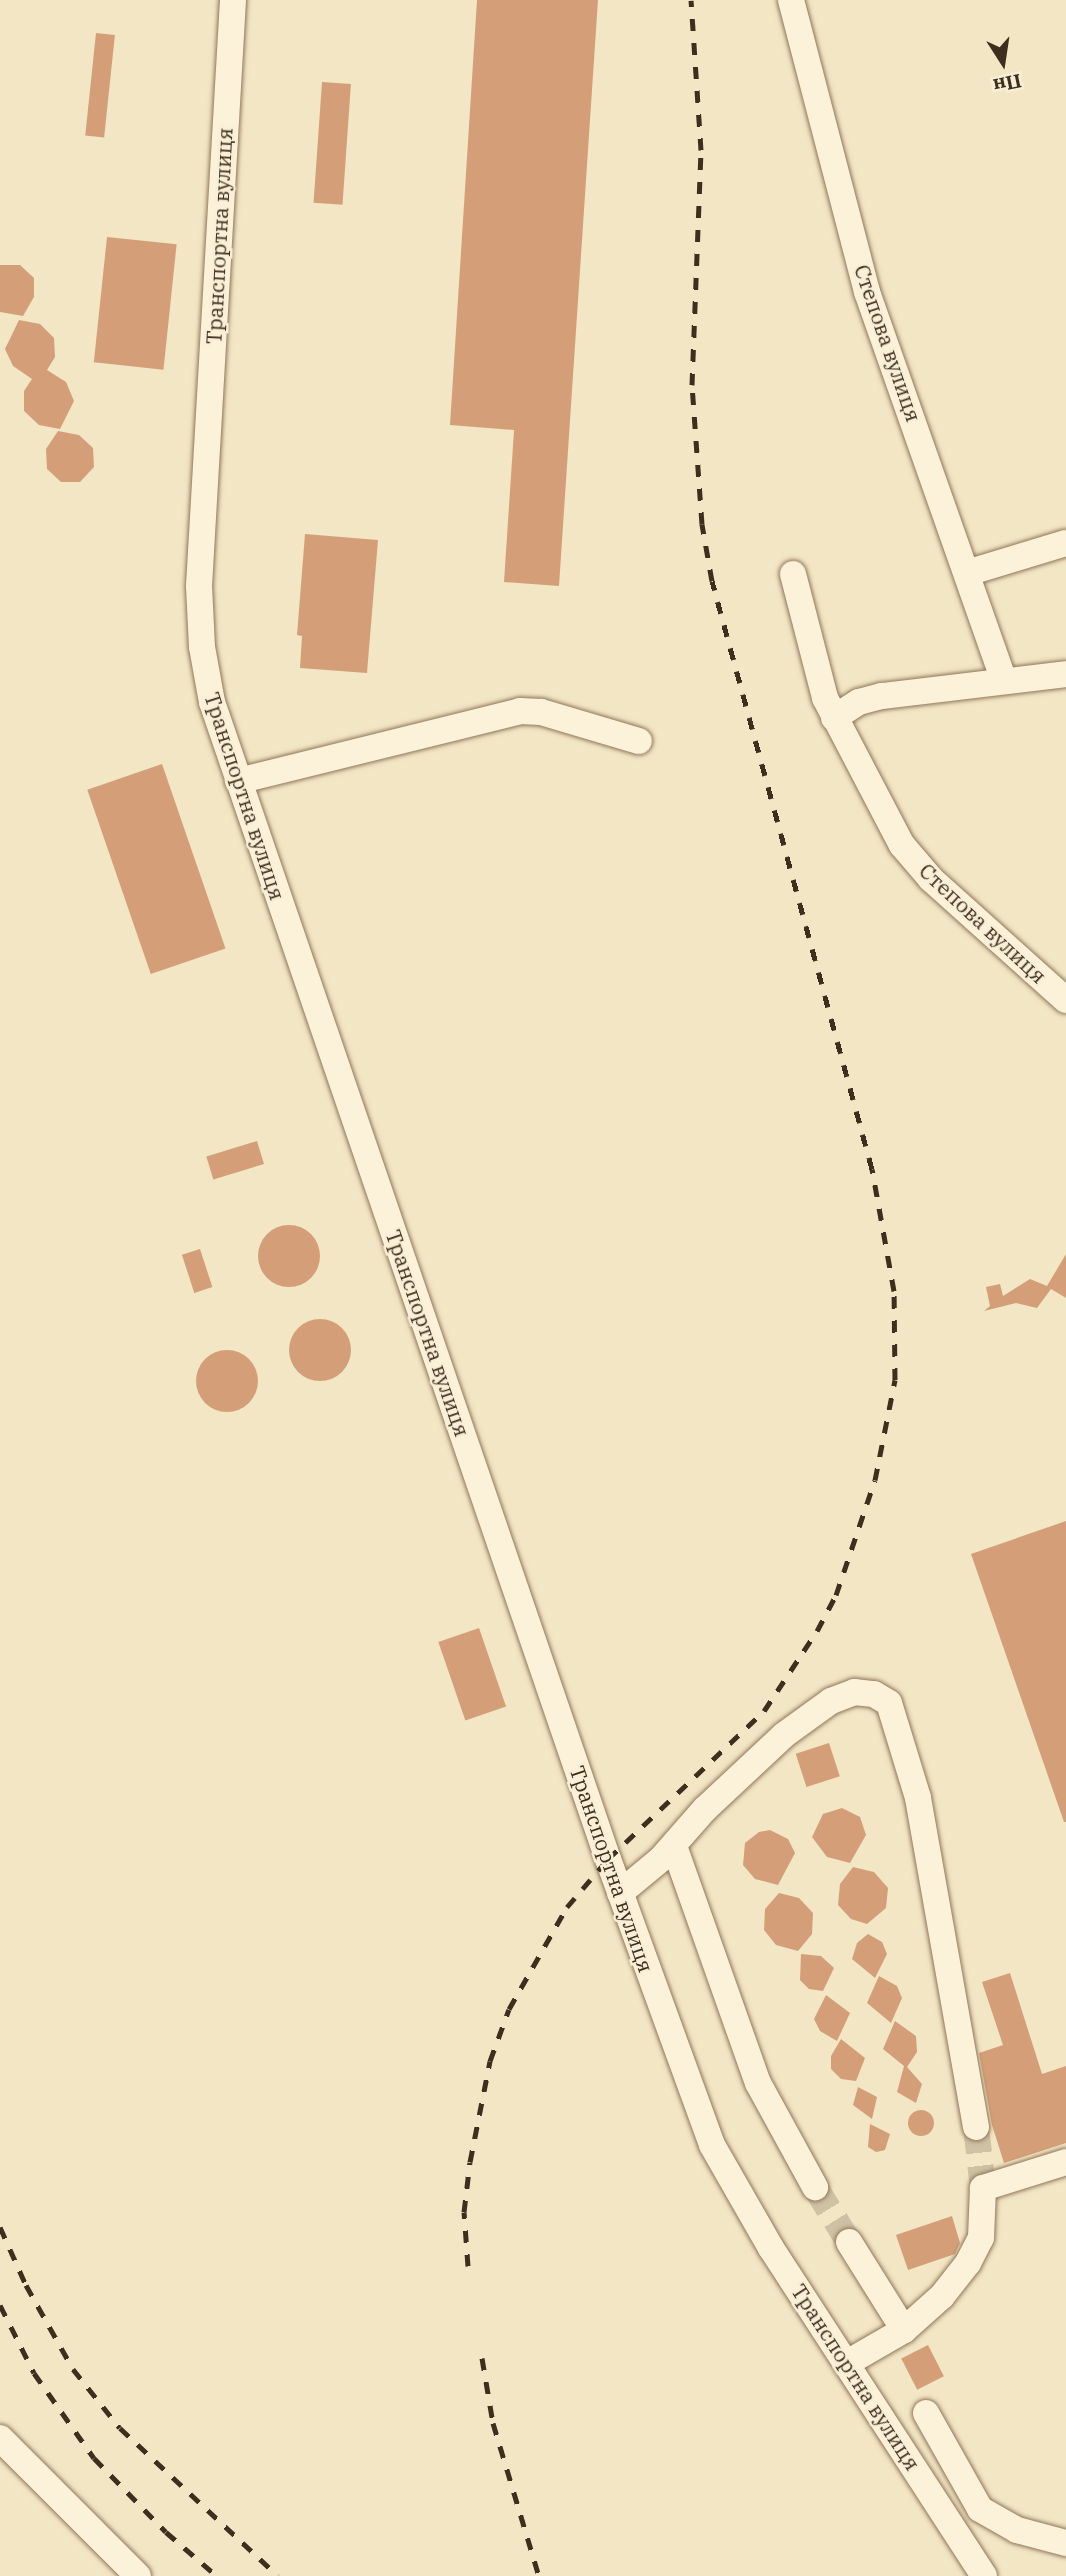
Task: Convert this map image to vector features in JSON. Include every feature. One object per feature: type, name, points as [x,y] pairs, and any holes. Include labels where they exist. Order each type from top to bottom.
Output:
[{"type":"street","name":"Транспортна вулиця","points":[[233,0],[199,586],[202,648],[212,702],[620,1893],[712,2145],[771,2248],[984,2576]]},
{"type":"street","name":"Степова вулиця","points":[[791,0],[867,292],[1004,680]]},
{"type":"street","points":[[967,573],[1066,543]]},
{"type":"street","name":"Степова вулиця","points":[[793,574],[812,659],[834,718],[902,845],[930,879],[1066,1000]]},
{"type":"street","points":[[834,718],[859,702],[882,696],[1066,674]]},
{"type":"street","points":[[239,781],[520,711],[541,712],[639,741]]},
{"type":"street","points":[[620,1893],[674,1846],[705,1809],[785,1735],[831,1701],[854,1692],[874,1694],[889,1703],[918,1798],[976,2127]]},
{"type":"street","points":[[674,1846],[758,2083],[815,2187]]},
{"type":"street","points":[[847,2363],[904,2330],[942,2297],[968,2263],[981,2238],[983,2188],[1066,2162]]},
{"type":"street","points":[[849,2242],[904,2330]]},
{"type":"street","points":[[926,2413],[980,2509],[1017,2530],[1066,2543]]},
{"type":"street","points":[[0,2438],[138,2576]]},
{"type":"building","points":[[477,0],[598,0],[559,586],[504,582],[514,430],[450,425]]},
{"type":"building","points":[[96,33],[115,35],[104,137],[85,135]]},
{"type":"building","points":[[322,82],[351,84],[342,205],[314,203]]},
{"type":"building","points":[[107,237],[177,244],[163,370],[94,362]]},
{"type":"building","points":[[0,265],[20,265],[34,278],[34,297],[23,316],[0,312]]},
{"type":"building","points":[[19,320],[40,324],[54,338],[55,357],[47,370],[66,382],[74,401],[60,429],[39,425],[24,411],[24,391],[32,379],[13,366],[5,349]]},
{"type":"building","points":[[58,431],[79,435],[93,448],[94,467],[80,482],[61,482],[47,469],[46,449]]},
{"type":"building","points":[[305,534],[378,540],[367,673],[300,668],[302,636],[297,635]]},
{"type":"building","points":[[162,764],[225,948],[151,974],[87,790]]},
{"type":"building","points":[[257,1141],[264,1164],[213,1179],[206,1156]]},
{"type":"building","points":[[289,1225],[311,1234],[320,1256],[311,1278],[289,1287],[267,1278],[258,1256],[267,1234]]},
{"type":"building","points":[[200,1249],[212,1287],[194,1293],[182,1255]]},
{"type":"building","points":[[1066,1254],[1066,1298],[1051,1289],[1037,1308],[1016,1303],[984,1311],[990,1306],[986,1287],[1000,1284],[1003,1296],[1030,1279],[1047,1286]]},
{"type":"building","points":[[320,1319],[342,1328],[351,1350],[342,1372],[320,1381],[298,1372],[289,1350],[298,1328]]},
{"type":"building","points":[[227,1350],[249,1359],[258,1381],[249,1403],[227,1412],[205,1403],[196,1381],[205,1359]]},
{"type":"building","points":[[1066,1521],[1066,1822],[1064,1822],[971,1554]]},
{"type":"building","points":[[479,1628],[506,1706],[465,1720],[438,1642]]},
{"type":"building","points":[[829,1743],[840,1776],[807,1787],[796,1754]]},
{"type":"building","points":[[842,1808],[860,1817],[866,1835],[850,1863],[827,1857],[812,1837],[823,1814]]},
{"type":"building","points":[[770,1830],[788,1839],[795,1853],[778,1885],[755,1879],[743,1865],[745,1843],[759,1832]]},
{"type":"building","points":[[853,1867],[874,1872],[888,1888],[886,1908],[867,1924],[851,1919],[838,1905],[840,1884]]},
{"type":"building","points":[[779,1893],[799,1898],[813,1913],[812,1934],[798,1951],[776,1945],[764,1930],[765,1909]]},
{"type":"building","points":[[868,1934],[882,1942],[887,1954],[875,1978],[852,1959],[857,1943]]},
{"type":"building","points":[[801,1954],[821,1956],[834,1968],[823,1991],[809,1989],[800,1980]]},
{"type":"building","points":[[1010,1973],[1042,2074],[1066,2066],[1066,2143],[1004,2163],[992,2125],[979,2053],[1003,2045],[982,1982]]},
{"type":"building","points":[[879,1976],[897,1986],[902,1998],[891,2023],[867,2003]]},
{"type":"building","points":[[826,1995],[850,2013],[837,2041],[820,2031],[814,2019]]},
{"type":"building","points":[[895,2021],[916,2036],[917,2052],[907,2067],[922,2084],[916,2103],[897,2092],[904,2066],[883,2049]]},
{"type":"building","points":[[841,2039],[865,2058],[856,2081],[841,2079],[831,2069],[831,2056]]},
{"type":"building","points":[[858,2087],[877,2097],[872,2119],[853,2105]]},
{"type":"building","points":[[921,2110],[930,2114],[934,2123],[930,2132],[921,2136],[912,2132],[908,2123],[912,2114]]},
{"type":"building","points":[[870,2124],[890,2134],[885,2150],[876,2152],[868,2147]]},
{"type":"building","points":[[952,2216],[960,2243],[955,2254],[908,2270],[896,2235]]},
{"type":"building","points":[[928,2345],[944,2376],[917,2390],[901,2359]]},
{"type":"tunnel","points":[[976,2127],[983,2188]]},
{"type":"tunnel","points":[[815,2187],[849,2242]]},
{"type":"railway","points":[[468,2266],[464,2212],[470,2162],[490,2061],[509,2009],[567,1907],[608,1859],[764,1711],[817,1631],[836,1595],[875,1480],[895,1380],[894,1291],[872,1169],[712,581],[702,524],[692,385],[701,150],[691,0]]},
{"type":"railway","points":[[0,2227],[26,2285],[73,2369],[120,2428],[278,2576]]},
{"type":"railway","points":[[0,2305],[34,2373],[94,2458],[166,2532],[217,2576]]},
{"type":"railway","points":[[482,2358],[493,2423],[539,2576]]}]
